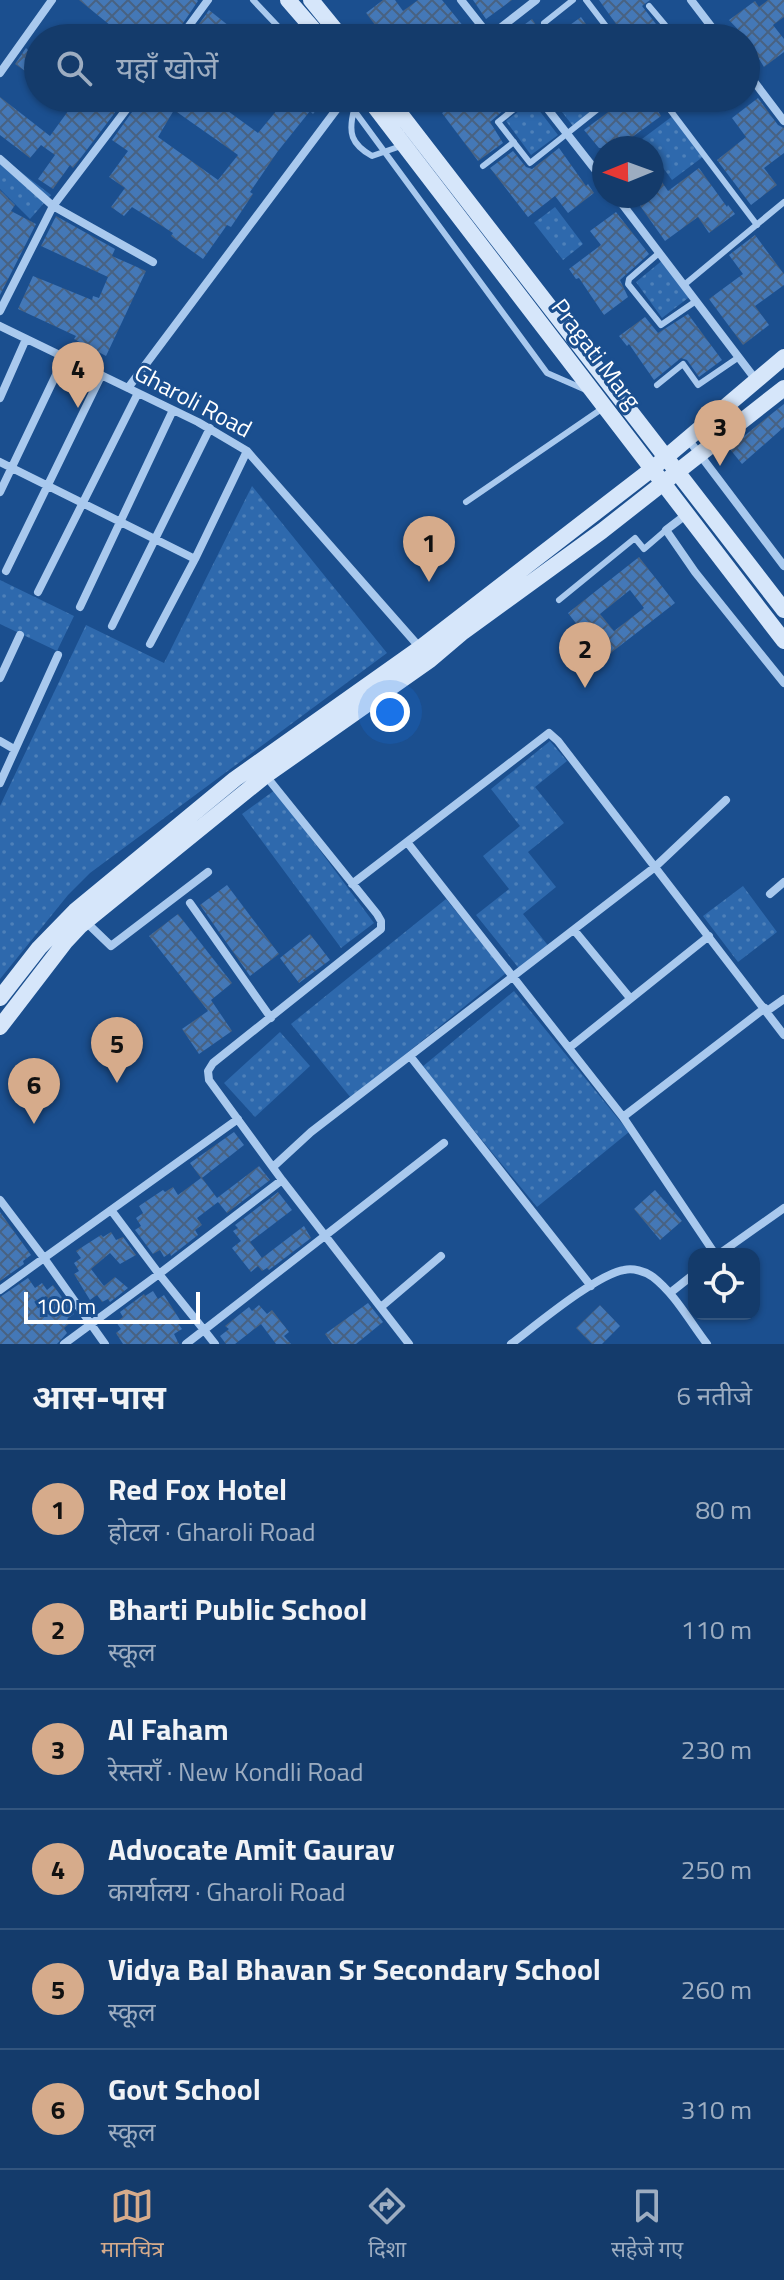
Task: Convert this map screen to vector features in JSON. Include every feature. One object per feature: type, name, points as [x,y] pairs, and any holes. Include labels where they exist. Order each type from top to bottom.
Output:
[{"type":"street","points":[[35,24],[52,0]]},
{"type":"street","points":[[190,24],[208,0]]},
{"type":"street","points":[[288,0],[309,24]]},
{"type":"street","points":[[311,0],[331,24]]},
{"type":"street","points":[[461,0],[480,24]]},
{"type":"street","points":[[507,24],[536,0]]},
{"type":"street","points":[[691,0],[709,24]]},
{"type":"street","points":[[0,73],[24,39]]},
{"type":"street","points":[[760,89],[784,121]]},
{"type":"street","points":[[0,311],[53,206],[124,112]]},
{"type":"street","points":[[128,388],[335,112]]},
{"type":"street","name":"Pragati Marg","points":[[379,112],[784,641]]},
{"type":"street","name":"Pragati Marg","points":[[399,112],[784,610]]},
{"type":"street","points":[[550,112],[592,165]]},
{"type":"street","points":[[0,159],[53,206],[153,262]]},
{"type":"street","points":[[625,208],[756,380]]},
{"type":"street","name":"Gharoli Road","points":[[0,326],[210,428],[247,451],[425,654]]},
{"type":"street","points":[[0,398],[26,339]]},
{"type":"street","points":[[658,476],[666,458],[687,438],[784,357]]},
{"type":"street","points":[[0,492],[64,358]]},
{"type":"street","points":[[6,571],[101,376]]},
{"type":"street","points":[[38,592],[138,393]]},
{"type":"street","points":[[0,998],[39,948],[75,911],[262,768],[425,654],[514,574],[658,476],[677,471],[781,397]]},
{"type":"street","points":[[80,607],[173,410]]},
{"type":"street","points":[[112,626],[210,428]]},
{"type":"street","points":[[687,438],[784,566]]},
{"type":"street","points":[[150,644],[247,451]]},
{"type":"street","points":[[0,462],[195,559]]},
{"type":"street","points":[[687,514],[666,530],[695,572],[784,683]]},
{"type":"street","points":[[0,678],[20,635]]},
{"type":"street","points":[[0,783],[58,655]]},
{"type":"street","points":[[352,884],[549,733],[784,1035]]},
{"type":"street","points":[[0,741],[14,749]]},
{"type":"street","points":[[262,768],[377,914],[381,929],[213,1063],[208,1071],[209,1080],[409,1344]]},
{"type":"street","points":[[0,1027],[66,941],[262,768]]},
{"type":"street","points":[[273,1167],[311,1132],[655,867],[726,800]]},
{"type":"street","points":[[407,842],[623,1117],[713,1248]]},
{"type":"street","points":[[86,922],[111,946],[208,872]]},
{"type":"street","points":[[770,894],[784,882]]},
{"type":"street","points":[[190,903],[271,1018]]},
{"type":"street","points":[[574,930],[630,998]]},
{"type":"street","points":[[569,1048],[709,936]]},
{"type":"street","points":[[623,1117],[784,999]]},
{"type":"street","points":[[410,1056],[591,1286]]},
{"type":"street","points":[[0,1290],[238,1119]]},
{"type":"street","points":[[186,1344],[444,1143]]},
{"type":"street","points":[[64,1344],[282,1180]]},
{"type":"street","points":[[0,1200],[105,1344]]},
{"type":"street","points":[[726,1248],[784,1208]]},
{"type":"street","points":[[111,1210],[215,1344]]},
{"type":"street","points":[[381,1307],[441,1256]]},
{"type":"street","points":[[511,1344],[591,1286],[614,1272],[626,1269],[651,1275],[670,1293],[707,1344]]},
{"type":"street","points":[[670,1293],[688,1279]]},
{"type":"lane","points":[[253,0],[276,24]]},
{"type":"lane","points":[[544,23],[573,0]]},
{"type":"lane","points":[[586,0],[604,24]]},
{"type":"lane","points":[[649,6],[664,24]]},
{"type":"lane","points":[[354,112],[350,135],[358,147],[372,156],[404,145]]},
{"type":"lane","points":[[355,112],[547,373],[601,400],[466,502]]},
{"type":"lane","points":[[510,112],[498,122],[530,163],[594,112]]},
{"type":"lane","points":[[672,112],[757,225]]},
{"type":"lane","points":[[483,166],[514,142]]},
{"type":"lane","points":[[684,285],[784,202]]},
{"type":"lane","points":[[659,253],[629,279],[628,284],[661,325],[696,301]]},
{"type":"lane","points":[[657,385],[683,364],[698,385],[739,357]]},
{"type":"lane","points":[[559,600],[635,538],[644,549],[666,530]]},
{"type":"shaded area","points":[[518,112],[540,112],[558,135],[531,155],[506,121]]},
{"type":"shaded area","points":[[562,112],[590,112],[573,126]]},
{"type":"shaded area","points":[[674,115],[704,156],[672,180],[664,169],[664,136],[646,136]]},
{"type":"shaded area","points":[[0,156],[51,195],[30,219],[0,189]]},
{"type":"shaded area","points":[[555,207],[583,244],[563,260],[534,223]]},
{"type":"shaded area","points":[[664,259],[692,295],[662,318],[636,282]]},
{"type":"shaded area","points":[[252,486],[387,653],[90,873],[68,895],[0,979],[0,806],[86,625],[164,663]]},
{"type":"shaded area","points":[[0,580],[74,616],[57,651],[0,624]]},
{"type":"shaded area","points":[[550,741],[567,761],[535,787],[564,823],[528,852],[556,887],[523,914],[550,948],[521,971],[476,915],[509,889],[483,856],[520,826],[491,789]]},
{"type":"shaded area","points":[[275,790],[374,923],[341,948],[242,814]]},
{"type":"shaded area","points":[[743,886],[777,932],[738,962],[703,916]]},
{"type":"shaded area","points":[[446,899],[506,973],[351,1098],[291,1024]]},
{"type":"shaded area","points":[[514,991],[629,1132],[537,1207],[422,1067]]},
{"type":"shaded area","points":[[280,1032],[310,1066],[255,1117],[224,1083]]},
{"type":"building","points":[[79,0],[198,1],[182,24],[109,24]]},
{"type":"building","points":[[383,0],[395,0],[403,11],[418,0],[442,0],[462,24],[374,24],[366,13]]},
{"type":"building","points":[[473,0],[512,0],[486,19]]},
{"type":"building","points":[[599,0],[650,0],[642,6],[656,24],[616,24]]},
{"type":"building","points":[[768,0],[784,0],[784,17],[773,25],[784,39],[784,52],[764,67],[760,61],[760,24],[733,24],[729,20],[755,1],[759,7]]},
{"type":"building","points":[[209,10],[226,24],[199,24]]},
{"type":"building","points":[[581,17],[586,24],[571,24]]},
{"type":"building","points":[[24,51],[24,70],[15,64]]},
{"type":"building","points":[[0,97],[50,136],[67,112],[115,112],[53,189],[38,179],[55,155],[41,145],[30,158],[0,135]]},
{"type":"building","points":[[760,101],[778,125],[784,128],[784,153],[764,168],[777,185],[751,205],[717,160],[746,137],[732,118],[740,112],[760,112]]},
{"type":"building","points":[[132,112],[173,112],[158,137],[218,180],[238,155],[177,112],[229,112],[258,133],[275,112],[309,112],[250,192],[253,194],[231,227],[227,225],[203,259],[171,236],[173,233],[132,207],[124,216],[111,207],[125,188],[109,177],[128,151],[112,140]]},
{"type":"building","points":[[502,112],[490,122],[503,143],[478,161],[442,113]]},
{"type":"building","points":[[608,112],[659,112],[661,116],[634,136],[592,136],[592,140],[584,130]]},
{"type":"building","points":[[559,148],[586,186],[588,184],[592,195],[568,213],[555,196],[528,217],[490,168],[513,151],[526,167],[532,169]]},
{"type":"building","points":[[699,168],[735,214],[709,233],[698,217],[665,241],[642,208],[664,208],[664,185],[668,191]]},
{"type":"building","points":[[0,190],[15,205],[11,211],[36,224],[0,295]]},
{"type":"building","points":[[616,212],[649,254],[620,280],[628,297],[604,315],[579,278],[576,279],[569,269],[601,245],[590,231]]},
{"type":"building","points":[[56,216],[115,249],[112,256],[146,271],[106,356],[74,339],[76,336],[18,309],[33,276],[92,300],[93,296],[99,298],[108,277],[41,246]]},
{"type":"building","points":[[755,235],[784,274],[784,285],[755,306],[769,325],[743,345],[709,299],[743,274],[729,255]]},
{"type":"building","points":[[688,314],[722,360],[699,377],[687,360],[681,358],[654,380],[629,344],[627,346],[619,336],[645,317],[658,333]]},
{"type":"building","points":[[784,404],[784,427],[742,464],[729,448]]},
{"type":"building","points":[[639,557],[675,603],[603,659],[568,613]],"holes":[[[630,590],[644,608],[614,631],[600,614]]]},
{"type":"building","points":[[227,885],[279,954],[250,976],[200,905]]},
{"type":"building","points":[[178,914],[232,983],[211,1000],[232,1031],[199,1054],[182,1029],[208,1011],[149,936]]},
{"type":"building","points":[[310,934],[330,960],[299,983],[280,958]]},
{"type":"building","points":[[234,1132],[244,1145],[202,1178],[217,1198],[259,1166],[270,1180],[227,1213],[218,1202],[197,1218],[202,1225],[195,1230],[198,1235],[171,1256],[170,1253],[164,1257],[160,1250],[153,1254],[135,1230],[141,1226],[136,1218],[143,1213],[139,1206],[173,1187],[178,1195],[201,1178],[190,1163]]},
{"type":"building","points":[[655,1190],[682,1221],[660,1240],[634,1209]]},
{"type":"building","points":[[278,1192],[292,1210],[250,1242],[262,1258],[304,1226],[311,1238],[269,1270],[262,1271],[258,1266],[251,1272],[232,1248],[241,1241],[233,1231],[238,1228],[235,1225]]},
{"type":"building","points":[[0,1212],[31,1255],[0,1281]]},
{"type":"building","points":[[111,1232],[116,1240],[123,1237],[136,1255],[120,1264],[110,1253],[91,1269],[104,1286],[115,1277],[128,1288],[110,1302],[108,1299],[102,1302],[97,1295],[90,1300],[74,1274],[79,1271],[74,1263],[81,1258],[76,1251]]},
{"type":"building","points":[[28,1278],[35,1288],[42,1283],[47,1290],[53,1285],[74,1314],[67,1319],[70,1323],[64,1328],[67,1333],[57,1344],[0,1344],[0,1297]]},
{"type":"building","points":[[153,1291],[158,1299],[164,1295],[180,1320],[177,1322],[182,1329],[174,1334],[179,1344],[123,1344],[116,1333],[121,1329],[116,1322],[123,1317],[120,1312]]},
{"type":"building","points":[[368,1303],[383,1322],[356,1344],[332,1344],[325,1334]]},
{"type":"building","points":[[259,1305],[267,1314],[272,1310],[289,1332],[284,1336],[291,1344],[276,1344],[261,1324],[235,1344],[226,1344],[220,1336],[229,1329],[225,1326],[249,1307],[252,1311]]},
{"type":"building","points":[[600,1305],[620,1326],[602,1344],[592,1344],[576,1328]]},
{"type":"place","name":"Advocate Amit Gaurav","points":[[78,408]]},
{"type":"place","name":"Al Faham","points":[[720,466]]},
{"type":"place","name":"Red Fox Hotel","points":[[429,582]]},
{"type":"place","name":"Bharti Public School","points":[[585,688]]},
{"type":"place","name":"Vidya Bal Bhavan Sr Secondary School","points":[[117,1083]]},
{"type":"place","name":"Govt School","points":[[34,1124]]}]
